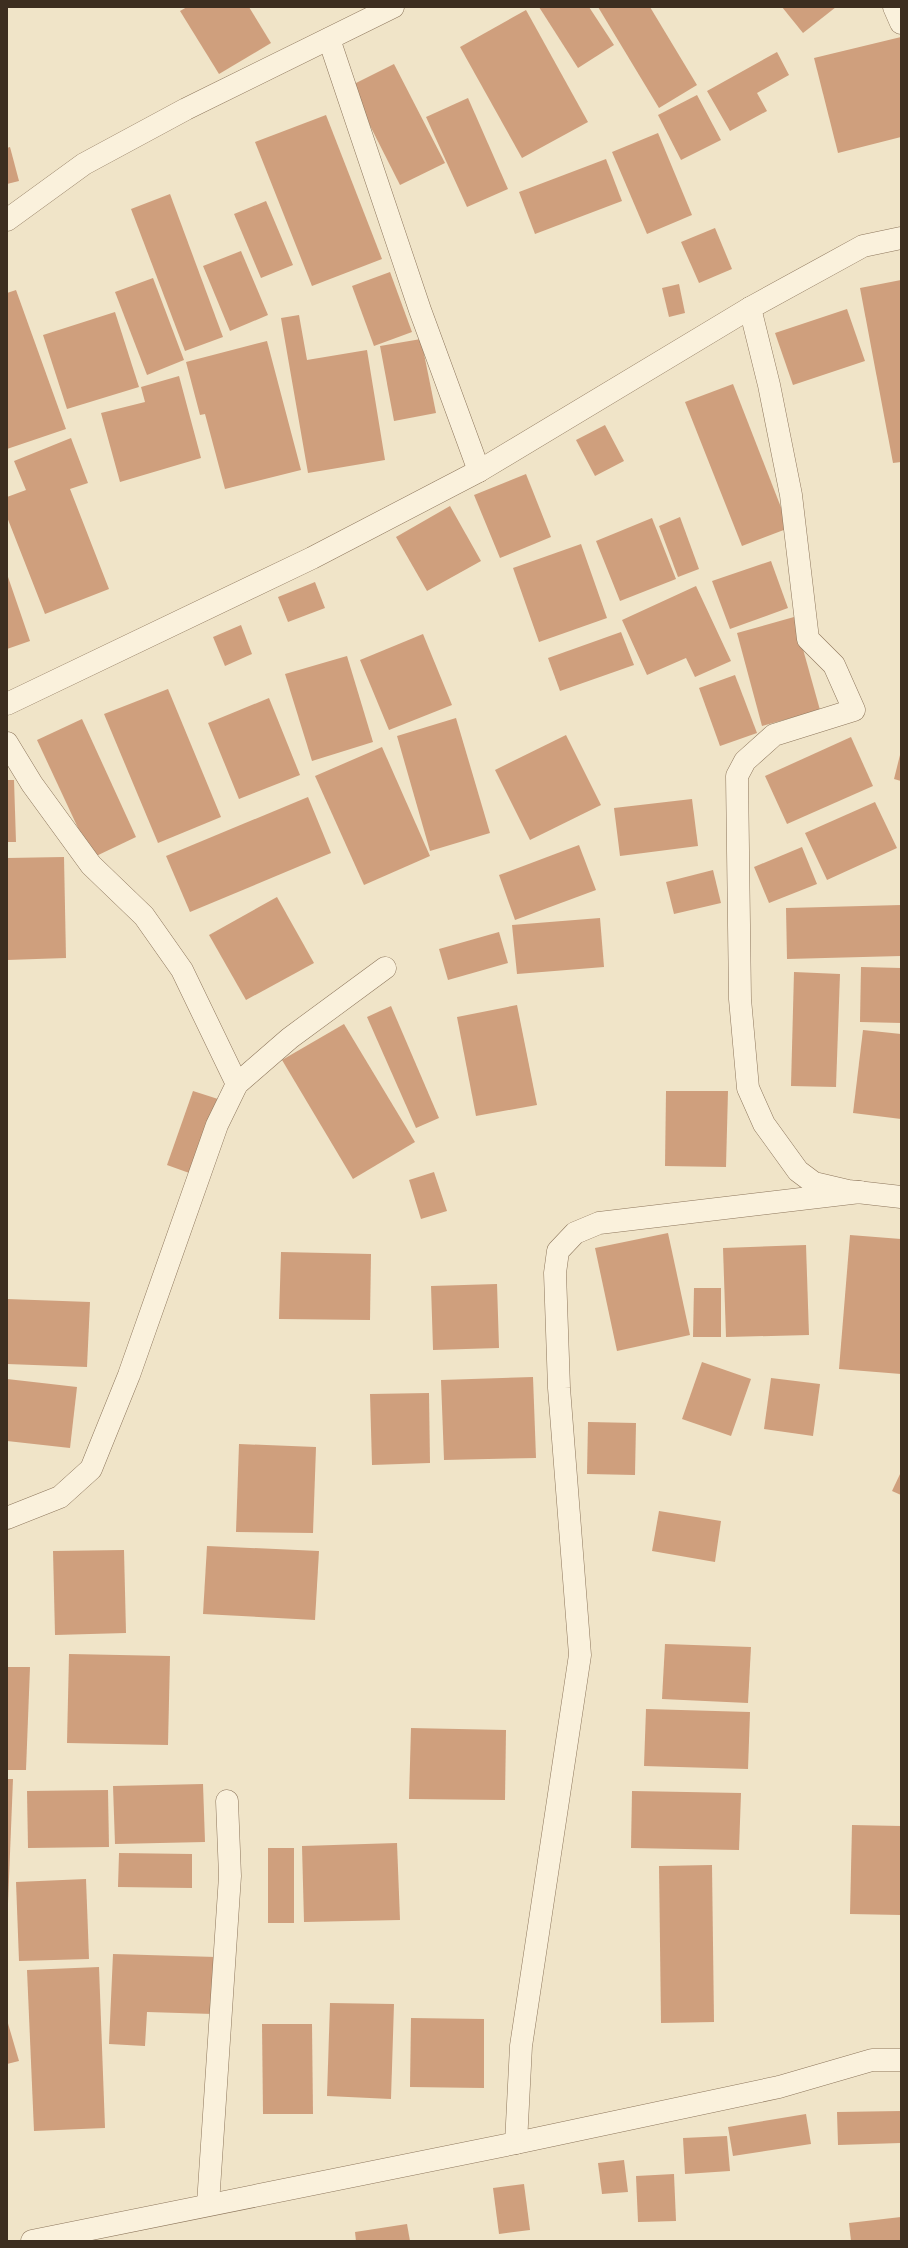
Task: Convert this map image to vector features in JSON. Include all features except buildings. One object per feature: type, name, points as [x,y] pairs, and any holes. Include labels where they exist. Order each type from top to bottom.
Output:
[{"type":"street","points":[[7,220],[84,164],[186,109],[393,7]]},
{"type":"street","points":[[894,7],[901,23]]},
{"type":"street","points":[[329,39],[420,310],[479,471]]},
{"type":"street","points":[[7,704],[312,558],[479,471],[750,308],[863,246],[901,238]]},
{"type":"street","points":[[750,308],[791,495],[808,639],[834,665],[854,710],[774,735],[745,761],[737,776],[740,999],[748,1088],[764,1124],[798,1171],[814,1183],[860,1192],[901,1197]]},
{"type":"street","points":[[7,743],[32,784],[91,865],[144,916],[182,970],[238,1084]]},
{"type":"street","points":[[7,1518],[60,1497],[91,1469],[129,1375],[217,1125],[238,1084],[290,1038],[385,968]]},
{"type":"street","points":[[516,2143],[520,2046],[580,1655],[559,1388],[555,1273],[558,1251],[574,1233],[599,1223],[860,1192]]},
{"type":"street","points":[[208,2204],[230,1876],[227,1801]]},
{"type":"street","points":[[32,2241],[208,2204],[516,2143],[779,2087],[872,2060],[901,2060]]}]
